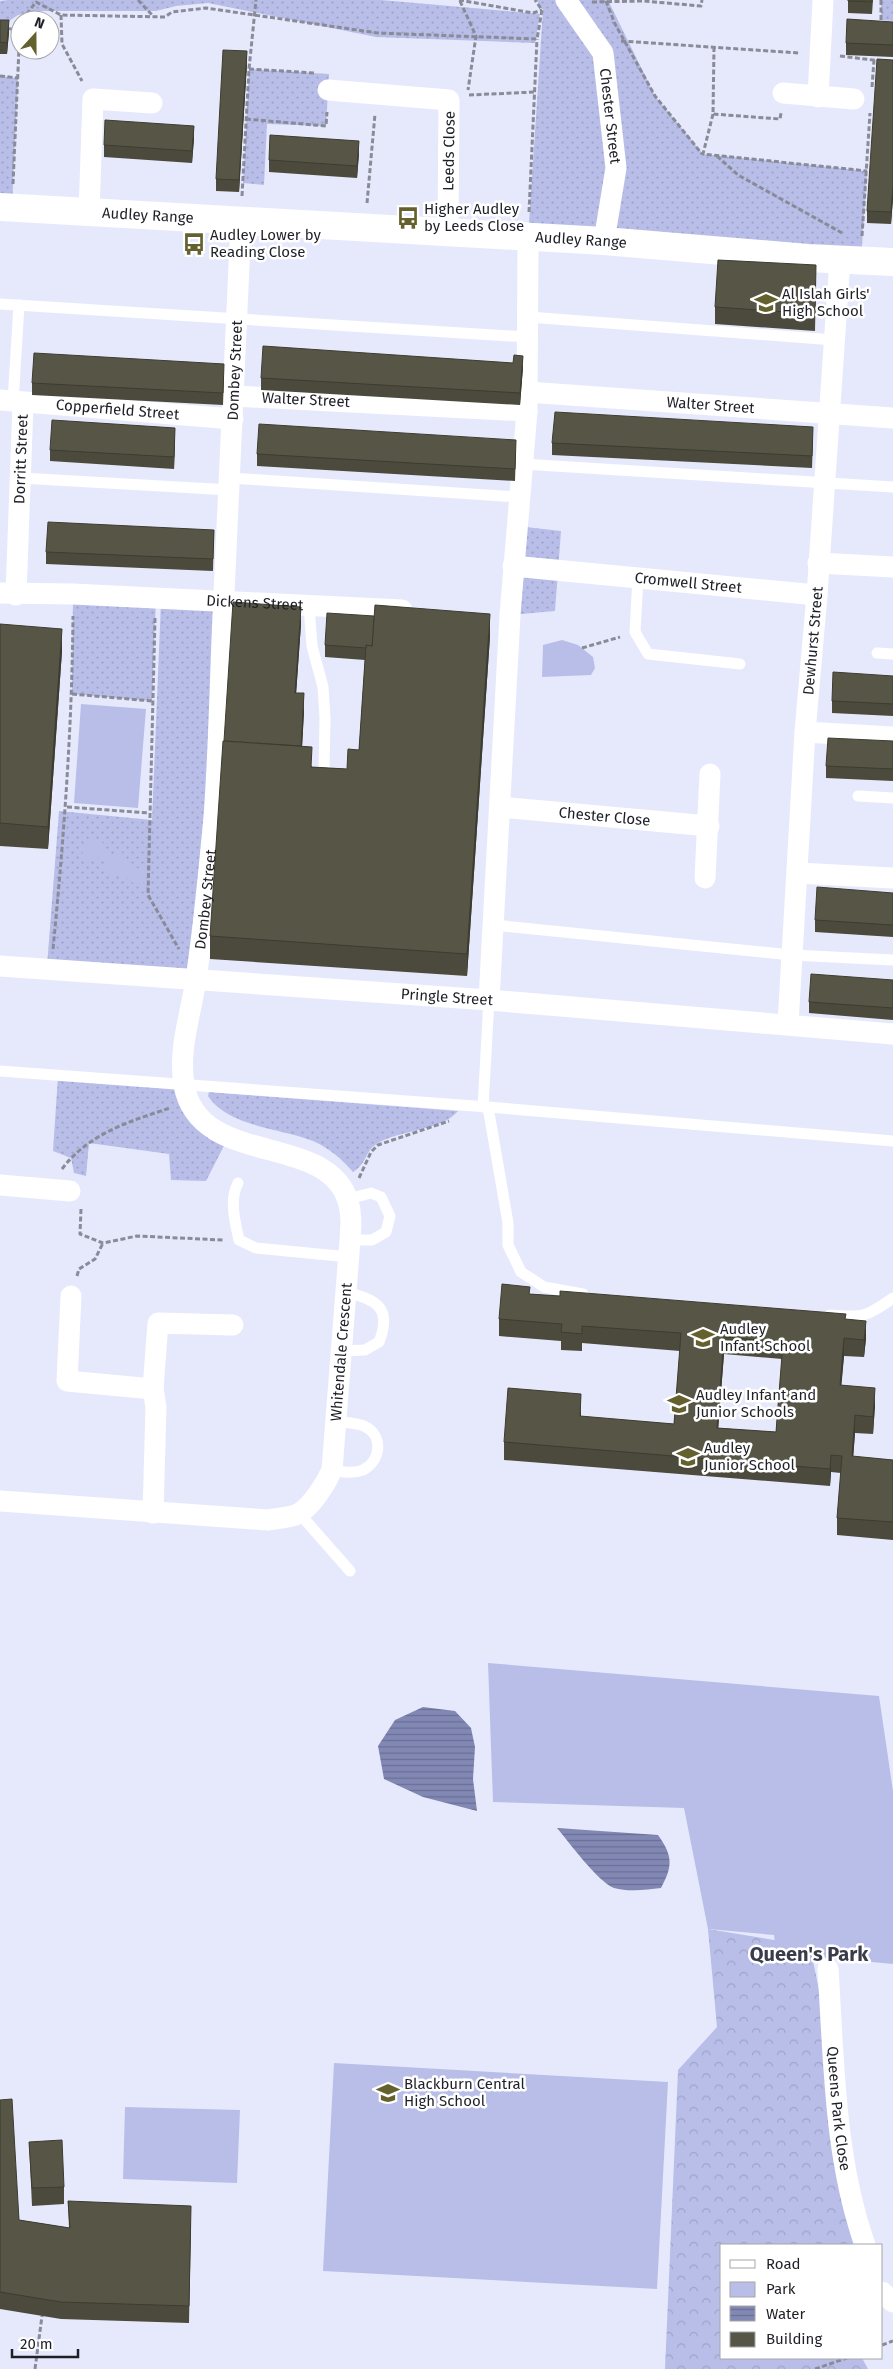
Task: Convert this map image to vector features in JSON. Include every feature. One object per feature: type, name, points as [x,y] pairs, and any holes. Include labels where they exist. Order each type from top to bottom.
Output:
[{"type":"street","points":[[818,97],[822,54],[823,0]]},
{"type":"street","name":"Chester Street","points":[[566,1],[603,53],[616,168],[604,241]]},
{"type":"street","name":"Leeds Close","points":[[328,90],[449,100],[448,233]]},
{"type":"street","points":[[783,93],[866,101]]},
{"type":"street","points":[[88,212],[92,98],[152,103]]},
{"type":"street","name":"Audley Range","points":[[6,207],[365,229],[854,254],[893,262]]},
{"type":"street","name":"Dombey Street","points":[[196,979],[214,818],[231,484],[241,222]]},
{"type":"street","points":[[490,1000],[509,637],[502,615],[514,556],[527,402],[528,238]]},
{"type":"street","name":"Dewhurst Street","points":[[788,1024],[805,732],[817,594],[834,340],[854,254]]},
{"type":"street","name":"Walter Street","points":[[234,396],[527,402],[893,418]]},
{"type":"street","name":"Copperfield Street","points":[[12,402],[233,419]]},
{"type":"street","name":"Dorritt Street","points":[[8,594],[19,514],[21,478],[12,402]]},
{"type":"street","name":"Cromwell Street","points":[[514,556],[560,571],[817,594]]},
{"type":"street","points":[[818,563],[893,566]]},
{"type":"street","name":"Dickens Street","points":[[8,594],[73,594],[426,611]]},
{"type":"street","points":[[805,732],[893,737]]},
{"type":"street","points":[[705,878],[710,774]]},
{"type":"street","name":"Chester Close","points":[[500,807],[709,826]]},
{"type":"street","points":[[798,873],[893,878]]},
{"type":"street","name":"Pringle Street","points":[[0,966],[490,1000],[893,1034]]},
{"type":"street","points":[[196,979],[182,1054],[187,1093],[194,1110],[206,1126],[247,1143],[318,1164],[344,1192]]},
{"type":"street","points":[[0,1185],[63,1190]]},
{"type":"street","name":"Whitendale Crescent","points":[[299,1513],[328,1480],[332,1470],[337,1421],[344,1292],[352,1219],[344,1192]]},
{"type":"street","points":[[71,1296],[67,1381],[153,1389]]},
{"type":"street","points":[[152,1513],[156,1408],[153,1389],[158,1323],[233,1325]]},
{"type":"street","points":[[0,1501],[268,1520],[299,1513]]},
{"type":"street","name":"Queens Park Close","points":[[828,1969],[840,2137],[853,2210],[865,2244]]},
{"type":"street","points":[[883,2293],[893,2302]]},
{"type":"lane","points":[[0,304],[238,318],[528,327],[834,340]]},
{"type":"lane","points":[[12,402],[18,305]]},
{"type":"lane","points":[[522,464],[893,487]]},
{"type":"lane","points":[[21,478],[231,484],[519,497]]},
{"type":"lane","points":[[638,578],[635,632],[648,654],[740,664]]},
{"type":"lane","points":[[309,606],[312,646],[323,695],[324,772]]},
{"type":"lane","points":[[877,653],[893,654]]},
{"type":"lane","points":[[858,796],[893,798]]},
{"type":"lane","points":[[494,925],[792,956],[893,960]]},
{"type":"lane","points":[[490,1000],[486,1107],[508,1223],[508,1244],[521,1272],[544,1287],[596,1296]]},
{"type":"lane","points":[[0,1071],[187,1093],[486,1107],[893,1141]]},
{"type":"lane","points":[[238,1183],[234,1191],[234,1211],[239,1240],[256,1248],[350,1248],[372,1240],[386,1232],[390,1216],[380,1197],[371,1193],[344,1192]]},
{"type":"lane","points":[[341,1351],[365,1350],[379,1342],[384,1328],[382,1312],[370,1298],[344,1292]]},
{"type":"lane","points":[[819,1314],[858,1317],[871,1313],[893,1298]]},
{"type":"lane","points":[[332,1470],[351,1473],[364,1470],[375,1461],[379,1449],[376,1437],[365,1426],[337,1421]]},
{"type":"lane","points":[[299,1513],[350,1571]]},
{"type":"path","points":[[138,0],[153,16]]},
{"type":"path","points":[[241,222],[249,69],[256,0]]},
{"type":"path","points":[[460,0],[533,13],[566,1],[643,1],[701,6],[702,0]]},
{"type":"path","points":[[460,0],[476,36],[467,95],[535,92]]},
{"type":"path","points":[[528,238],[537,39],[542,10],[535,0]]},
{"type":"path","points":[[881,0],[881,20]]},
{"type":"path","points":[[36,1],[62,15],[165,17],[172,12],[206,8],[378,33],[537,39]]},
{"type":"path","points":[[606,1],[625,42],[655,96],[703,154],[867,171]]},
{"type":"path","points":[[62,15],[62,44],[92,98]]},
{"type":"path","points":[[593,40],[822,54],[883,61]]},
{"type":"path","points":[[703,154],[713,114],[714,47]]},
{"type":"path","points":[[6,207],[19,60]]},
{"type":"path","points":[[716,155],[738,175],[787,204],[854,254],[867,171],[866,101],[874,60]]},
{"type":"path","points":[[246,119],[326,126],[329,74],[249,69]]},
{"type":"path","points":[[0,76],[18,78]]},
{"type":"path","points":[[713,114],[780,118],[783,93]]},
{"type":"path","points":[[365,229],[377,94]]},
{"type":"path","points":[[51,969],[67,807],[72,694],[73,594]]},
{"type":"path","points":[[156,598],[148,895],[196,979]]},
{"type":"path","points":[[582,648],[635,632]]},
{"type":"path","points":[[72,694],[152,701]]},
{"type":"path","points":[[67,807],[149,813]]},
{"type":"path","points":[[187,1093],[82,1146],[63,1168],[63,1190],[81,1209],[80,1234],[103,1243],[138,1236],[239,1240]]},
{"type":"path","points":[[344,1192],[361,1177],[371,1152],[378,1145],[448,1122],[458,1116],[461,1106]]},
{"type":"path","points":[[71,1296],[79,1269],[95,1259],[103,1243]]},
{"type":"path","points":[[35,2369],[42,2316]]},
{"type":"path","points":[[815,2369],[844,2359]]},
{"type":"green space","points":[[381,0],[540,14],[535,43],[376,37],[208,3],[176,6],[156,11],[10,10],[10,20],[6,23],[0,23],[0,1]]},
{"type":"green space","points":[[536,0],[608,0],[655,96],[703,154],[867,171],[861,260],[528,238],[543,10]]},
{"type":"green space","points":[[881,0],[893,0],[893,21],[881,20]]},
{"type":"green space","points":[[249,69],[329,74],[326,126],[267,124],[264,185],[243,183]]},
{"type":"green space","points":[[0,76],[18,78],[12,207],[0,207]]},
{"type":"green space","points":[[517,526],[561,531],[555,611],[510,615]]},
{"type":"green space","points":[[73,594],[156,598],[152,701],[72,694]]},
{"type":"green space","points":[[161,602],[218,604],[196,979],[47,966],[59,811],[152,820]]},
{"type":"green space","points":[[562,640],[578,645],[593,657],[595,668],[591,675],[542,677],[543,645]]},
{"type":"green space","points":[[81,704],[146,709],[138,808],[74,803]]},
{"type":"green space","points":[[89,840],[102,841],[106,853],[112,856],[121,851],[130,865],[144,871],[143,890],[124,876],[106,876],[106,864],[99,858],[88,862],[82,852]]},
{"type":"green space","points":[[58,1076],[184,1086],[229,1136],[206,1181],[171,1180],[169,1154],[89,1143],[86,1176],[74,1173],[71,1158],[53,1151]]},
{"type":"green space","points":[[209,1092],[458,1111],[451,1117],[432,1126],[398,1135],[378,1143],[371,1149],[358,1169],[353,1172],[335,1154],[313,1141],[256,1125],[228,1114],[208,1096]]},
{"type":"green space","points":[[488,1663],[879,1696],[893,1791],[893,1964],[776,1953],[774,1935],[708,1929],[684,1808],[493,1802]]},
{"type":"green space","points":[[708,1929],[810,1946],[871,2244],[720,2244],[720,2359],[863,2359],[868,2369],[665,2369],[678,2070],[717,2027]]},
{"type":"green space","points":[[334,2063],[668,2082],[657,2289],[323,2271]]},
{"type":"green space","points":[[125,2107],[240,2110],[237,2183],[123,2179]]},
{"type":"water","points":[[423,1707],[455,1711],[471,1728],[475,1747],[473,1779],[477,1811],[423,1797],[384,1779],[378,1746],[395,1720]]},
{"type":"water","points":[[557,1828],[658,1835],[669,1855],[670,1861],[668,1873],[661,1888],[625,1890],[614,1888],[607,1884],[592,1870]]},
{"type":"building","points":[[872,0],[872,2],[848,1]]},
{"type":"building","points":[[847,19],[893,22],[893,45],[846,43]]},
{"type":"building","points":[[0,20],[9,20],[7,43],[0,42]]},
{"type":"building","points":[[223,50],[247,51],[239,180],[216,179]]},
{"type":"building","points":[[877,59],[893,60],[893,186],[891,212],[867,211]]},
{"type":"building","points":[[105,120],[194,126],[192,151],[104,145]]},
{"type":"building","points":[[270,135],[359,141],[357,166],[269,160]]},
{"type":"building","name":"Al Islah Girls' High School","points":[[718,260],[816,265],[815,314],[715,307]]},
{"type":"building","points":[[263,346],[513,363],[514,355],[523,356],[520,393],[261,378]]},
{"type":"building","points":[[34,353],[224,364],[223,393],[32,383]]},
{"type":"building","points":[[555,412],[813,427],[812,456],[552,443]]},
{"type":"building","points":[[52,420],[175,428],[174,457],[50,450]]},
{"type":"building","points":[[259,424],[516,440],[515,469],[257,454]]},
{"type":"building","points":[[48,522],[214,530],[213,559],[46,552]]},
{"type":"building","points":[[233,602],[301,607],[295,693],[304,693],[301,746],[224,741]]},
{"type":"building","points":[[375,605],[490,614],[467,954],[210,936],[223,741],[312,747],[311,767],[347,769],[348,749],[359,750],[366,645],[372,646]]},
{"type":"building","points":[[327,613],[374,616],[372,646],[366,645],[366,648],[325,645]]},
{"type":"building","points":[[0,624],[62,629],[48,827],[0,823]]},
{"type":"building","points":[[833,672],[893,676],[893,704],[832,701]]},
{"type":"building","points":[[828,738],[893,741],[893,769],[826,766]]},
{"type":"building","points":[[817,887],[893,893],[893,925],[815,920]]},
{"type":"building","points":[[811,974],[893,980],[893,1008],[809,1002]]},
{"type":"building","points":[[502,1284],[530,1287],[529,1294],[560,1296],[560,1291],[846,1314],[845,1319],[866,1321],[864,1340],[844,1338],[840,1385],[875,1388],[873,1417],[855,1415],[852,1456],[893,1460],[893,1522],[837,1518],[842,1456],[831,1455],[830,1469],[504,1442],[508,1388],[581,1394],[580,1416],[674,1424],[681,1333],[582,1326],[582,1334],[561,1332],[562,1324],[499,1319]],"holes":[[[724,1337],[783,1342],[776,1432],[717,1428]]]},
{"type":"building","points":[[12,2099],[19,2220],[70,2228],[68,2201],[191,2206],[189,2306],[61,2302],[0,2292],[0,2100]]},
{"type":"building","points":[[62,2140],[64,2187],[32,2188],[29,2142]]},
{"type":"place","name":"Higher Audley by Leeds Close","points":[[408,218]]},
{"type":"place","name":"Audley Lower by Reading Close","points":[[194,244]]},
{"type":"place","name":"Al Islah Girls' High School","points":[[766,303]]},
{"type":"place","name":"Audley Infant School","points":[[703,1338]]},
{"type":"place","name":"Audley Infant and Junior Schools","points":[[679,1404]]},
{"type":"place","name":"Audley Junior School","points":[[688,1457]]},
{"type":"place","name":"Blackburn Central High School","points":[[388,2093]]},
{"type":"district","name":"Queen's Park","points":[[809,1954]]}]
